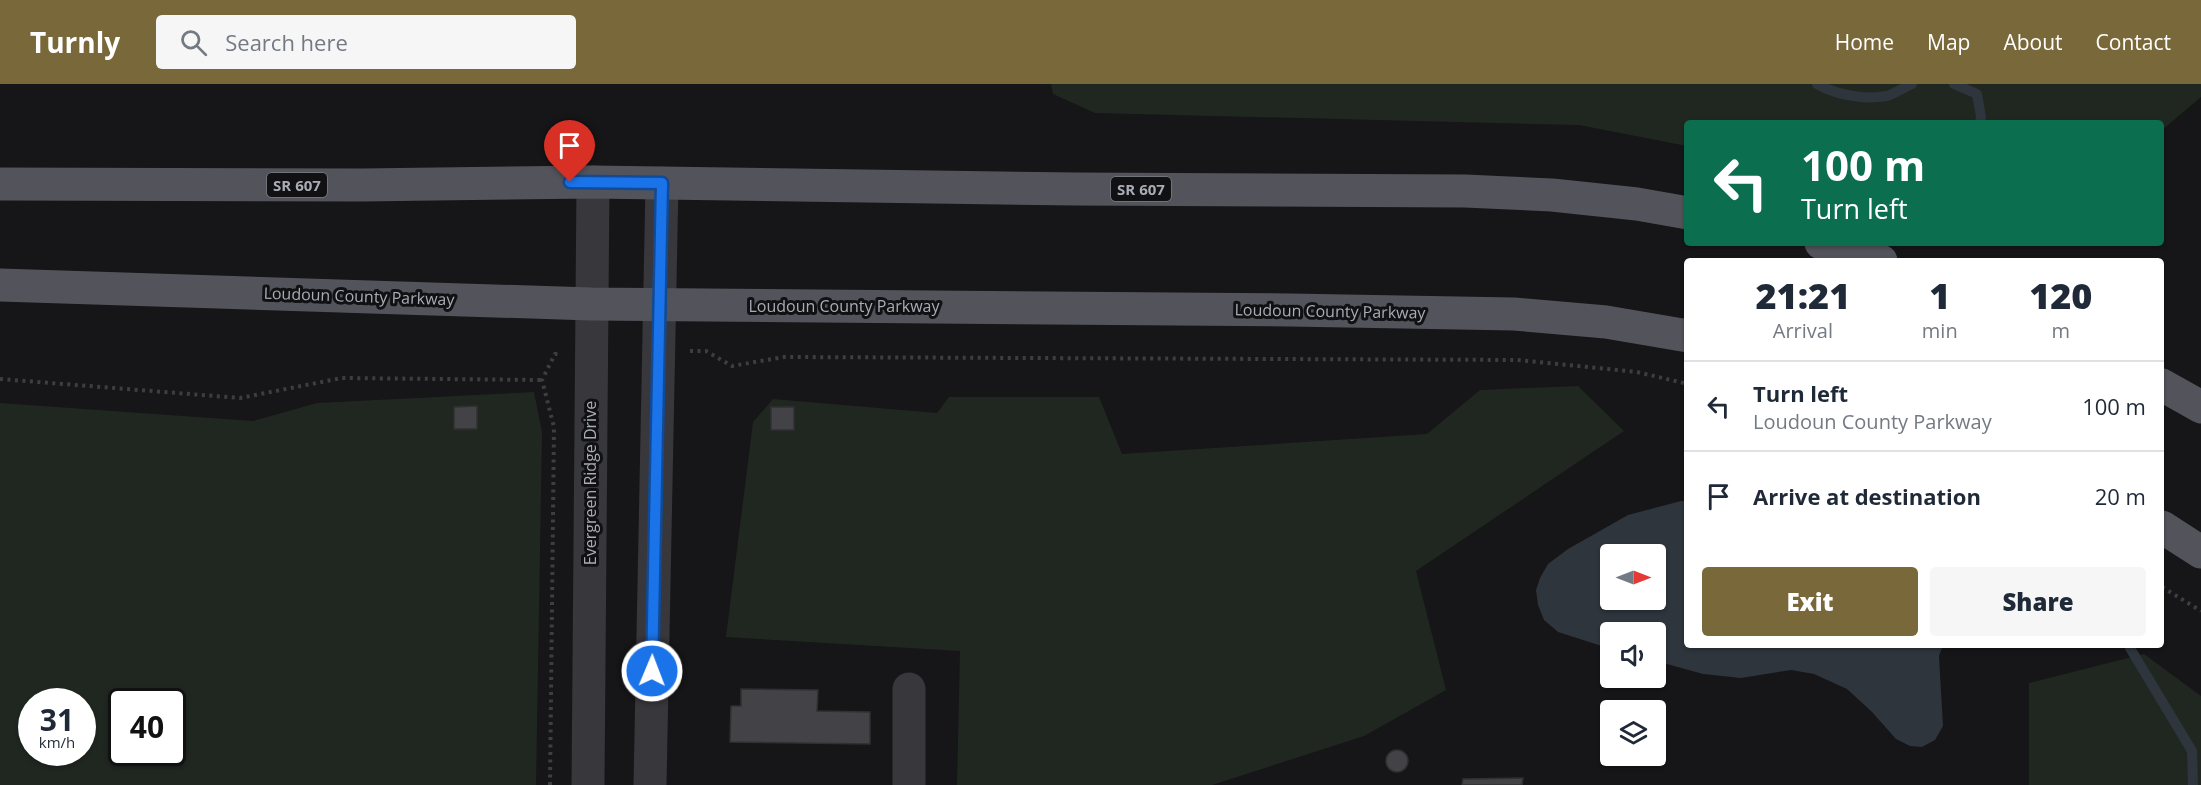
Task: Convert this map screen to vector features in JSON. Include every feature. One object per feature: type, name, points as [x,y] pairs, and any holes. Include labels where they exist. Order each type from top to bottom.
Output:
[{"type":"main road","name":"SR 607","points":[[0,183],[363,185],[593,182],[1076,189],[1465,191],[1552,195],[1637,204],[1684,212]]},
{"type":"main road","points":[[1831,246],[1871,258]]},
{"type":"main road","name":"Loudoun County Parkway","points":[[0,285],[591,304],[1514,314],[1606,322],[1684,335]]},
{"type":"main road","points":[[2164,386],[2201,407]]},
{"type":"main road","points":[[2164,528],[2201,552]]},
{"type":"street","name":"Evergreen Ridge Drive","points":[[588,785],[593,182]]},
{"type":"street","points":[[650,785],[662,183]]},
{"type":"street","points":[[909,688],[909,785]]},
{"type":"path","points":[[659,351],[706,351],[732,366],[784,357],[1517,360],[1637,372],[1684,383]]},
{"type":"path","points":[[550,785],[554,427],[542,380],[555,354],[591,352]]},
{"type":"path","points":[[0,379],[240,398],[342,378],[542,380]]},
{"type":"path","points":[[2164,588],[2201,611]]},
{"type":"shaded area","points":[[1051,84],[2201,84],[2201,97],[2164,128],[2164,120],[1684,120],[1684,145],[1579,125],[1095,113],[1053,94]]},
{"type":"shaded area","points":[[1578,386],[1624,431],[1416,571],[1446,690],[1364,736],[1212,785],[957,785],[960,651],[726,637],[753,422],[773,399],[937,413],[949,397],[1099,397],[1122,454],[1427,434],[1480,390]]},
{"type":"shaded area","points":[[534,392],[542,432],[536,785],[0,785],[0,403],[253,421],[317,403]]},
{"type":"shaded area","points":[[1684,501],[1684,648],[1942,648],[1939,656],[1943,726],[1935,740],[1922,747],[1910,746],[1896,739],[1847,689],[1814,674],[1791,670],[1741,678],[1703,674],[1666,664],[1666,622],[1600,622],[1600,645],[1558,632],[1544,620],[1538,605],[1536,590],[1548,564],[1568,549],[1628,515]]},
{"type":"shaded area","points":[[2144,654],[2201,696],[2201,785],[2029,785],[2029,683]]},
{"type":"building","points":[[477,406],[477,429],[454,429],[454,407]]},
{"type":"building","points":[[771,407],[794,407],[794,430],[771,430]]},
{"type":"building","points":[[741,689],[818,690],[817,711],[870,712],[870,744],[730,742],[731,706],[741,706]]},
{"type":"building","points":[[1397,750],[1405,753],[1408,761],[1405,769],[1397,772],[1389,769],[1386,761],[1389,753]]},
{"type":"building","points":[[1523,778],[1522,785],[1462,785],[1463,779]]},
{"type":"waterway","points":[[1817,84],[1842,94],[1860,97],[1887,96],[1912,84]]},
{"type":"waterway","points":[[1954,84],[1977,94],[1980,120]]},
{"type":"waterway","points":[[2130,648],[2192,751],[2193,785]]},
{"type":"route","points":[[570,182],[662,183],[652,671]]}]
